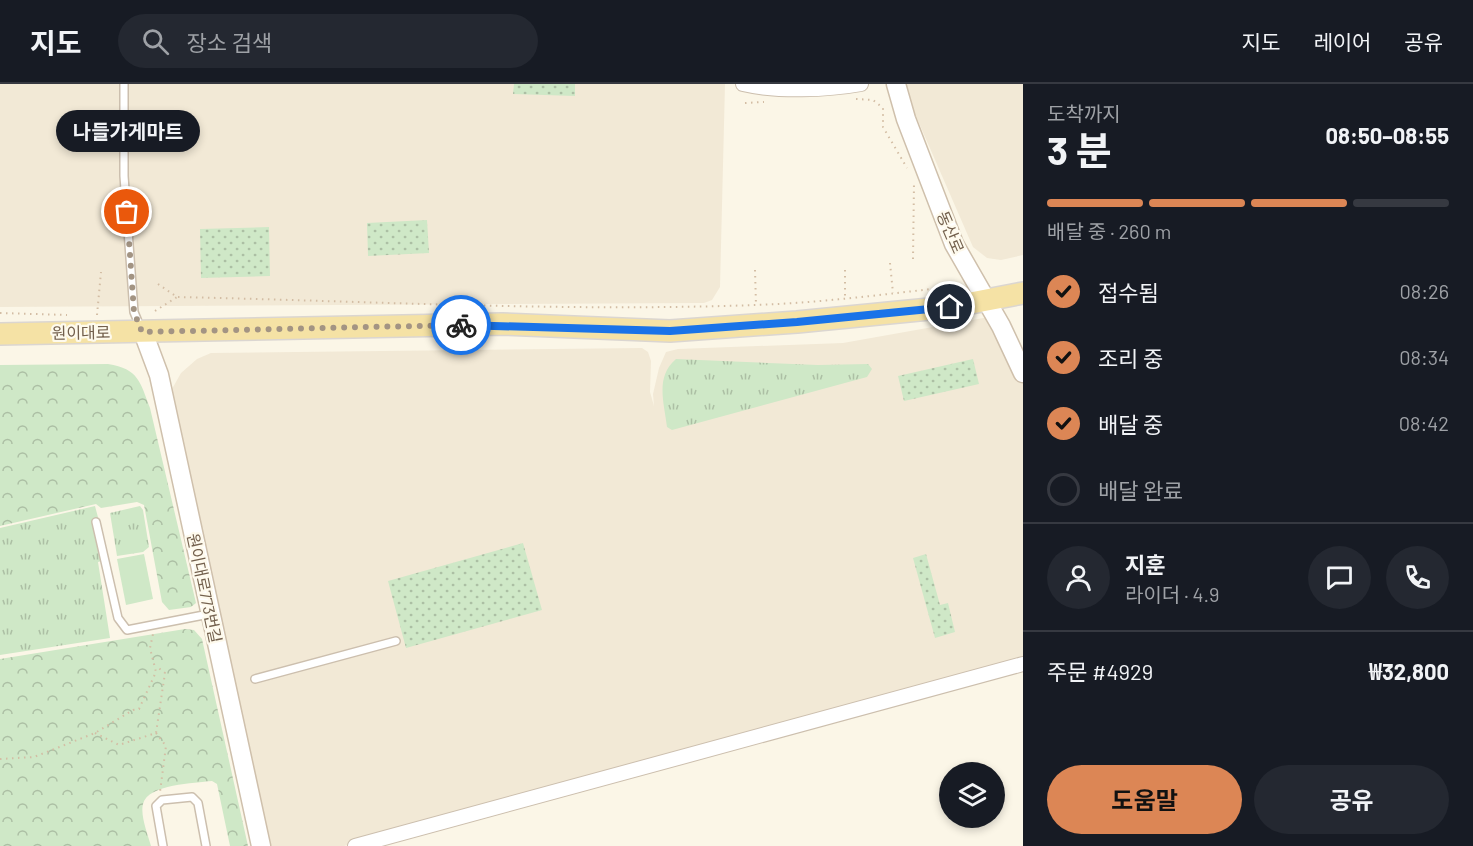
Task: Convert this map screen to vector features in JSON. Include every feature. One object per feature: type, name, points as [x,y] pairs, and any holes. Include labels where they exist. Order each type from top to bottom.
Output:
[{"type":"main road","name":"원이대로","points":[[0,334],[502,324],[670,331],[797,322],[987,301],[1023,294]]},
{"type":"street","points":[[743,84],[777,88],[844,87],[861,84]]},
{"type":"street","name":"동산로","points":[[896,84],[906,119],[954,243],[987,301],[1023,373]]},
{"type":"street","name":"원이대로773번길","points":[[142,332],[158,372],[261,846]]},
{"type":"street","points":[[355,846],[1023,664]]},
{"type":"lane","points":[[124,84],[124,176],[134,312],[142,332]]},
{"type":"lane","points":[[96,522],[118,618],[123,628],[127,630],[211,614]]},
{"type":"lane","points":[[255,679],[396,641]]},
{"type":"lane","points":[[164,846],[156,812],[159,802],[186,796],[195,799],[206,846]]},
{"type":"path","points":[[854,99],[873,100],[883,108],[883,127],[909,171]]},
{"type":"path","points":[[746,103],[768,102]]},
{"type":"path","points":[[913,259],[914,180]]},
{"type":"path","points":[[890,263],[893,293]]},
{"type":"path","points":[[755,270],[756,305]]},
{"type":"path","points":[[845,270],[845,299]]},
{"type":"path","points":[[87,315],[98,315],[101,272]]},
{"type":"path","points":[[158,284],[177,297],[621,308],[756,305],[845,299],[940,288]]},
{"type":"path","points":[[155,311],[177,297]]},
{"type":"path","points":[[0,313],[76,315]]},
{"type":"path","points":[[155,632],[150,648],[151,658],[155,665],[165,673],[156,733],[166,746],[159,802]]},
{"type":"path","points":[[0,759],[34,757],[95,733],[133,710],[139,709],[154,681],[155,665]]},
{"type":"path","points":[[95,733],[119,745],[156,733]]},
{"type":"shaded area","points":[[0,84],[725,84],[720,287],[712,300],[704,303],[0,307]]},
{"type":"shaded area","points":[[902,84],[1023,84],[1023,255],[1001,260],[987,258],[973,247]]},
{"type":"shaded area","points":[[989,317],[1023,381],[1023,662],[746,740],[344,846],[265,846],[173,409],[172,389],[181,373],[197,359],[211,353],[642,348],[648,352],[651,361],[650,392],[654,406],[653,394],[659,368],[666,352],[678,349],[843,343]]},
{"type":"green space","points":[[514,84],[575,84],[575,96],[513,94]]},
{"type":"green space","points":[[427,220],[429,253],[368,256],[367,223]]},
{"type":"green space","points":[[269,227],[270,276],[201,278],[200,229]]},
{"type":"green space","points":[[676,359],[818,365],[868,364],[872,369],[867,377],[672,430],[667,427],[662,390],[665,374]]},
{"type":"green space","points":[[973,359],[979,384],[904,401],[898,376]]},
{"type":"green space","points":[[108,364],[126,369],[137,378],[150,408],[196,603],[191,607],[169,610],[162,602],[144,505],[137,502],[101,508],[96,504],[0,526],[0,365]]},
{"type":"green space","points":[[95,506],[109,559],[98,562],[110,638],[0,655],[0,528]]},
{"type":"green space","points":[[140,506],[143,510],[149,547],[143,552],[117,556],[110,513]]},
{"type":"green space","points":[[523,543],[542,610],[406,648],[388,581]]},
{"type":"green space","points":[[144,554],[153,599],[126,605],[117,559]]},
{"type":"green space","points":[[926,554],[940,605],[948,603],[955,632],[935,638],[913,558]]},
{"type":"green space","points":[[185,629],[194,630],[202,639],[248,846],[230,846],[217,784],[212,781],[163,788],[147,797],[143,804],[143,814],[151,846],[0,846],[0,659]]},
{"type":"way so far","points":[[127,212],[134,312],[142,332],[235,328],[461,325]]},
{"type":"place","name":"나들가게마트","points":[[127,212]]},
{"type":"route","points":[[461,325],[502,324],[670,331],[797,322],[858,314],[950,307]]}]
